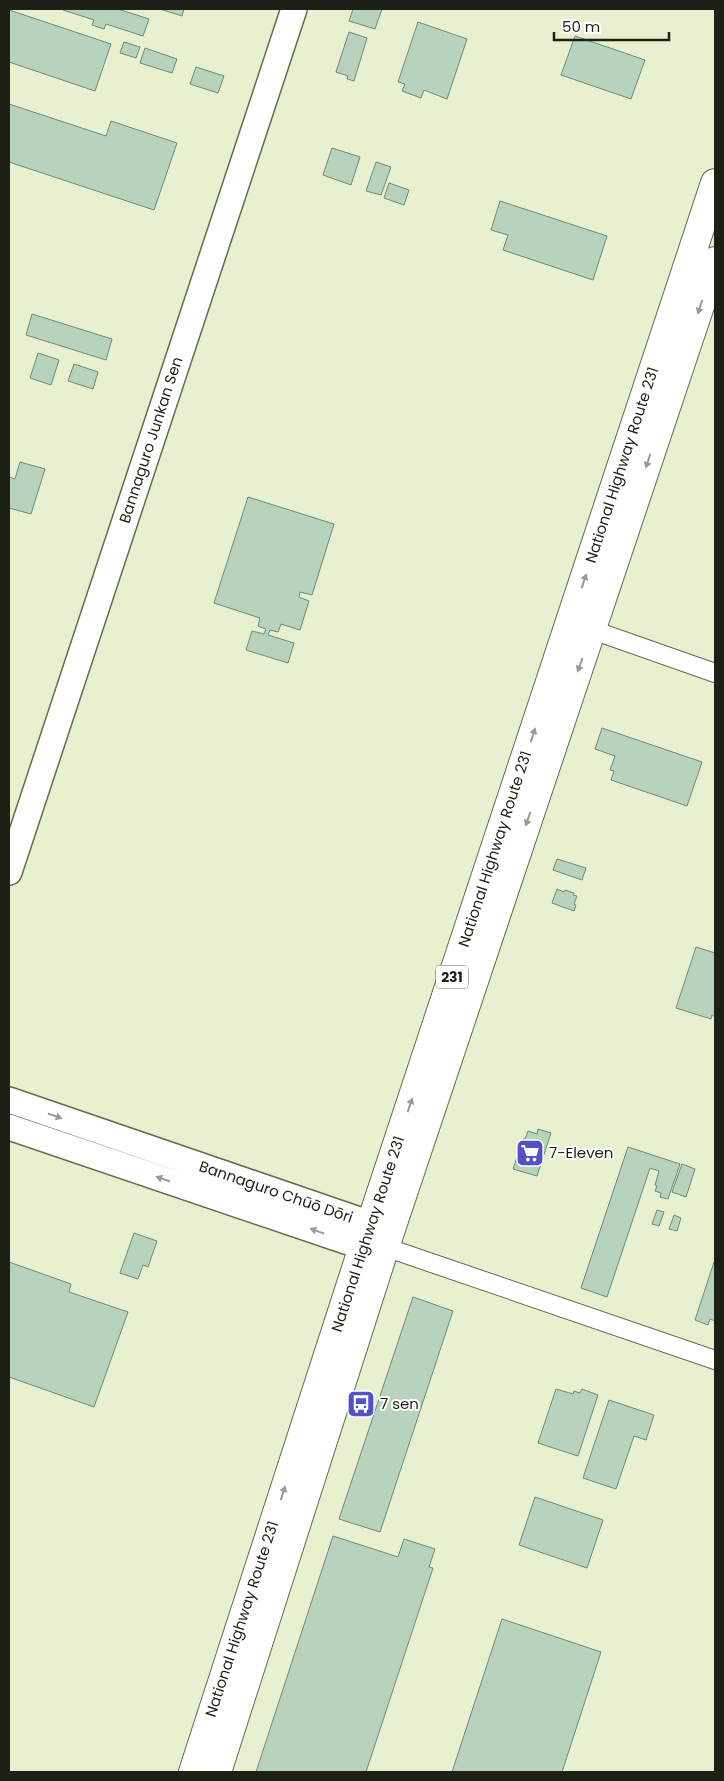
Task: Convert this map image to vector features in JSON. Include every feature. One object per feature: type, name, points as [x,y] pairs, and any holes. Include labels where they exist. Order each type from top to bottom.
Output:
[{"type":"highway","name":"National Highway Route 231","points":[[581,626],[715,183]]},
{"type":"highway","name":"National Highway Route 231","points":[[193,1772],[581,626],[715,261]]},
{"type":"highway","name":"National Highway Route 231","points":[[217,1772],[373,1239]]},
{"type":"street","name":"Bannaguro Junkan Sen","points":[[9,872],[294,9]]},
{"type":"street","points":[[581,626],[715,673]]},
{"type":"street","name":"Bannaguro Chūō Dōri","points":[[9,1100],[373,1239]]},
{"type":"street","name":"Bannaguro Chūō Dōri","points":[[9,1127],[373,1239]]},
{"type":"street","points":[[373,1239],[715,1360]]},
{"type":"building","points":[[64,9],[118,9],[149,19],[143,36],[106,24],[104,29],[92,25],[94,20]]},
{"type":"building","points":[[160,9],[184,9],[182,16]]},
{"type":"building","points":[[353,9],[382,9],[375,29],[349,21]]},
{"type":"building","points":[[9,10],[111,44],[95,91],[9,62]]},
{"type":"building","points":[[418,22],[467,39],[447,99],[424,90],[421,98],[402,91],[405,84],[398,82]]},
{"type":"building","points":[[349,32],[367,38],[354,81],[347,79],[348,76],[336,72]]},
{"type":"building","points":[[575,36],[645,60],[631,99],[561,75]]},
{"type":"building","points":[[124,42],[140,47],[136,58],[120,53]]},
{"type":"building","points":[[145,48],[177,59],[172,73],[140,63]]},
{"type":"building","points":[[196,67],[224,76],[218,93],[190,84]]},
{"type":"building","points":[[9,104],[106,136],[111,121],[177,143],[154,210],[9,162]]},
{"type":"building","points":[[332,148],[360,157],[351,185],[323,175]]},
{"type":"building","points":[[376,162],[391,167],[381,195],[366,191]]},
{"type":"building","points":[[389,183],[409,190],[404,205],[384,198]]},
{"type":"building","points":[[500,201],[607,236],[593,280],[503,250],[508,235],[491,230]]},
{"type":"building","points":[[32,314],[112,339],[106,360],[26,335]]},
{"type":"building","points":[[38,353],[59,360],[51,385],[30,378]]},
{"type":"building","points":[[74,364],[98,372],[93,389],[68,381]]},
{"type":"building","points":[[20,462],[45,469],[31,514],[9,508],[9,477],[15,479]]},
{"type":"building","points":[[248,497],[334,524],[312,595],[300,592],[299,597],[309,601],[300,630],[281,624],[278,632],[270,630],[268,635],[294,643],[288,663],[246,650],[252,631],[264,634],[266,629],[258,626],[260,618],[214,603]]},
{"type":"building","points":[[602,728],[702,762],[687,806],[611,780],[614,771],[610,770],[615,756],[595,749]]},
{"type":"building","points":[[557,859],[586,868],[582,880],[553,870]]},
{"type":"building","points":[[557,889],[574,893],[573,895],[577,896],[574,911],[552,903]]},
{"type":"building","points":[[696,947],[715,953],[715,1017],[712,1015],[711,1019],[676,1008]]},
{"type":"building","points":[[538,1129],[551,1133],[537,1176],[513,1169],[523,1139],[525,1139],[528,1131],[537,1134]]},
{"type":"building","points":[[628,1147],[680,1164],[668,1199],[660,1197],[661,1193],[655,1191],[659,1171],[650,1168],[607,1297],[581,1288]]},
{"type":"building","points":[[682,1164],[695,1169],[686,1197],[672,1192]]},
{"type":"building","points":[[657,1210],[664,1212],[659,1226],[652,1224]]},
{"type":"building","points":[[674,1215],[681,1218],[677,1231],[669,1229]]},
{"type":"building","points":[[134,1233],[157,1241],[148,1267],[143,1265],[138,1279],[120,1273]]},
{"type":"building","points":[[715,1259],[715,1321],[710,1319],[708,1325],[695,1320]]},
{"type":"building","points":[[9,1262],[71,1284],[69,1292],[128,1312],[94,1407],[9,1377]]},
{"type":"building","points":[[413,1297],[453,1311],[380,1532],[339,1519]]},
{"type":"building","points":[[556,1389],[573,1394],[574,1391],[580,1393],[582,1389],[598,1395],[578,1456],[538,1443]]},
{"type":"building","points":[[609,1400],[654,1415],[646,1440],[634,1436],[616,1489],[583,1478]]},
{"type":"building","points":[[535,1497],[603,1520],[587,1568],[519,1545]]},
{"type":"building","points":[[333,1536],[398,1557],[404,1539],[435,1549],[429,1567],[433,1568],[366,1772],[256,1772]]},
{"type":"building","points":[[502,1619],[601,1652],[562,1772],[452,1772]]},
{"type":"place","name":"7-Eleven","points":[[530,1153]]},
{"type":"place","name":"7 sen","points":[[361,1404]]}]
